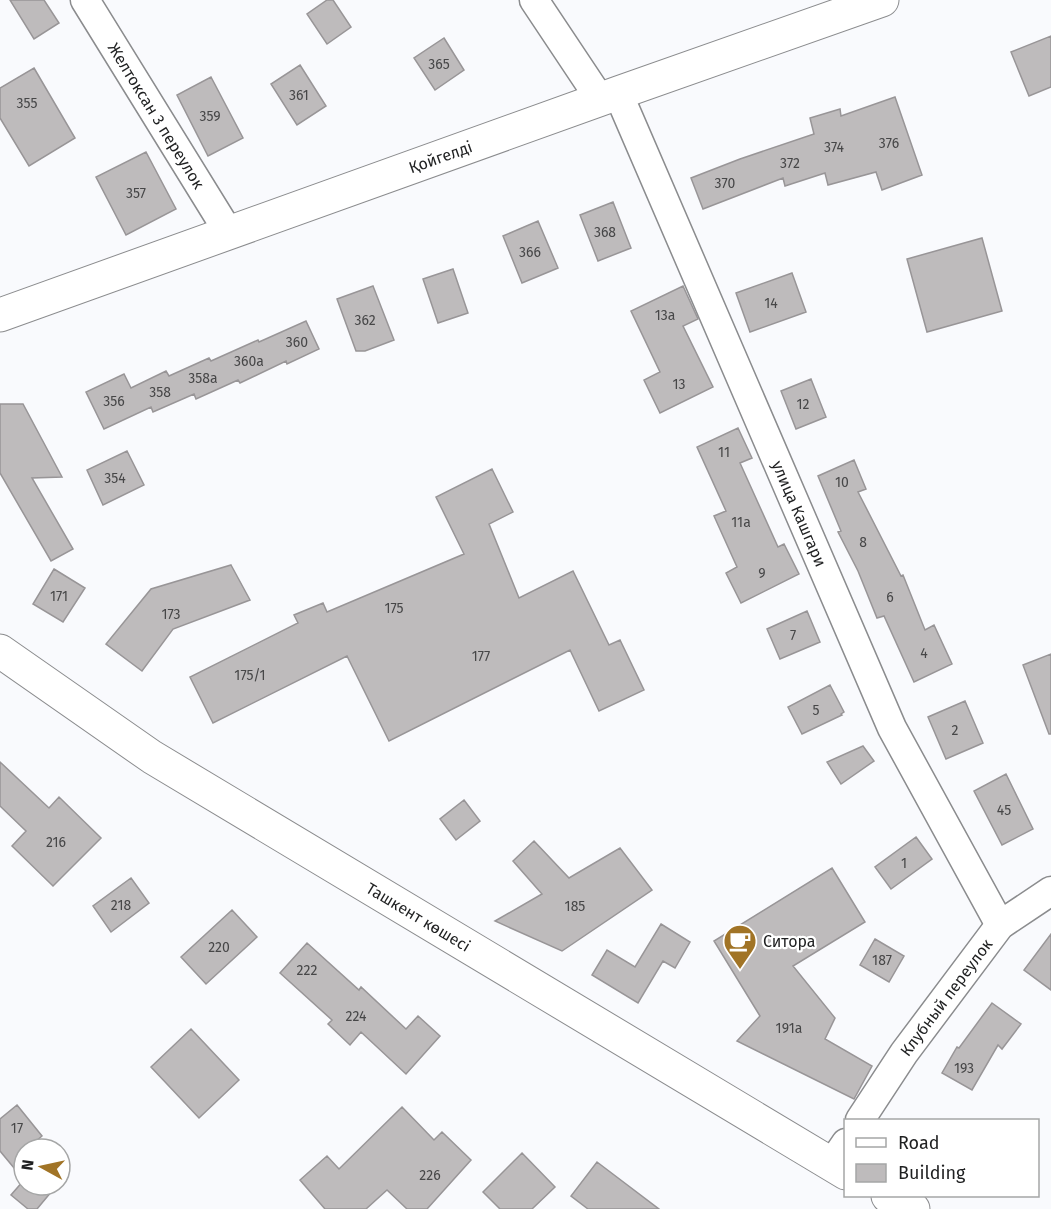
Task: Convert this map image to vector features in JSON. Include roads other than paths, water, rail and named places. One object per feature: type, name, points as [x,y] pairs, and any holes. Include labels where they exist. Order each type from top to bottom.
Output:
[{"type":"main road","name":"Қойгелді","points":[[0,315],[882,0]]},
{"type":"main road","name":"Ташкент көшесі","points":[[0,651],[152,757],[841,1160]]},
{"type":"main road","points":[[890,1197],[913,1209]]},
{"type":"street","name":"Желтоксан 3 переулок","points":[[85,0],[229,233]]},
{"type":"street","name":"улица Кашгари","points":[[534,0],[609,96],[892,728],[1000,925]]},
{"type":"street","name":"Клубный переулок","points":[[861,1119],[904,1053],[1000,925],[1051,891]]},
{"type":"place","name":"Ситора","points":[[740,970]]}]
